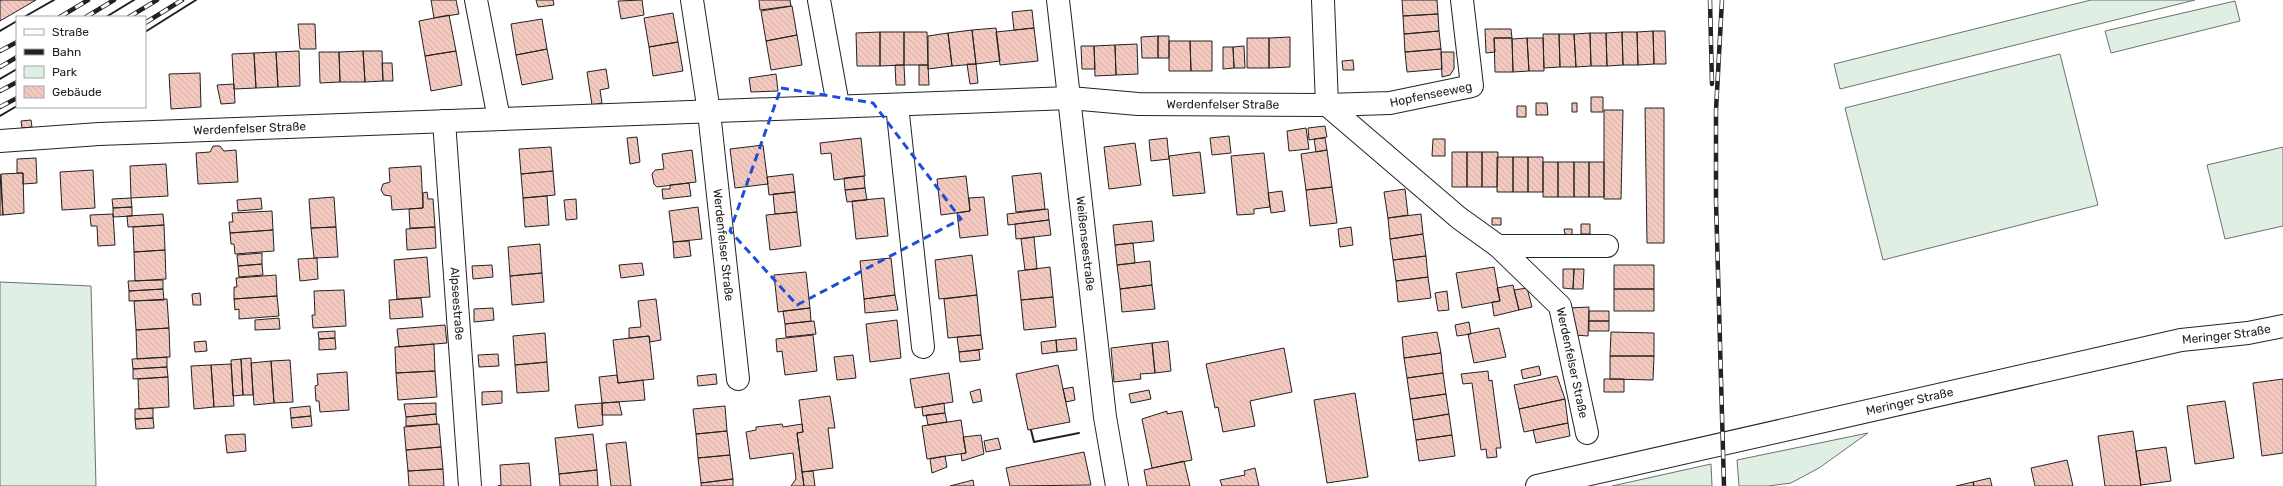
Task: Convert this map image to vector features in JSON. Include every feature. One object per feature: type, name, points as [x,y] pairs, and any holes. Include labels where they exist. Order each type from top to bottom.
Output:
[{"type":"street","points":[[476,0],[499,118]]},
{"type":"street","name":"Werdenfelser Straße","points":[[692,0],[709,112],[738,379]]},
{"type":"street","points":[[819,0],[838,105]]},
{"type":"street","name":"Weißenseestraße","points":[[1058,0],[1105,417],[1117,486]]},
{"type":"street","points":[[1323,0],[1327,105]]},
{"type":"street","name":"Hopfenseeweg","points":[[1327,105],[1390,103],[1472,86],[1462,0]]},
{"type":"street","name":"Werdenfelser Straße","points":[[0,141],[99,134],[499,118],[709,112],[838,105],[897,105],[1070,98],[1138,104],[1327,105],[1459,218],[1498,246],[1560,306],[1587,433]]},
{"type":"street","points":[[897,105],[924,347]]},
{"type":"street","name":"Alpseestraße","points":[[444,121],[470,486]]},
{"type":"street","points":[[1498,246],[1607,246]]},
{"type":"street","name":"Meringer Straße","points":[[1537,486],[2180,340],[2248,333],[2283,326]]},
{"type":"highlighted area","points":[[781,88],[873,103],[961,219],[797,305],[730,231]]},
{"type":"green space","points":[[2091,0],[2195,0],[1840,89],[1834,64]]},
{"type":"green space","points":[[2235,1],[2240,21],[2111,53],[2105,31]]},
{"type":"green space","points":[[2060,54],[2098,205],[1883,260],[1845,108]]},
{"type":"green space","points":[[2283,147],[2283,226],[2225,239],[2207,165]]},
{"type":"green space","points":[[0,282],[91,286],[96,486],[0,486]]},
{"type":"green space","points":[[1868,433],[1819,468],[1791,483],[1768,486],[1739,486],[1737,460]]},
{"type":"green space","points":[[1711,464],[1712,486],[1612,486]]},
{"type":"building","points":[[36,0],[0,21],[0,1]]},
{"type":"building","points":[[431,0],[456,0],[459,14],[434,18]]},
{"type":"building","points":[[536,0],[553,0],[554,5],[538,7]]},
{"type":"building","points":[[642,0],[644,15],[621,19],[618,1]]},
{"type":"building","points":[[759,0],[790,0],[791,6],[760,10]]},
{"type":"building","points":[[1402,0],[1437,0],[1438,14],[1403,16]]},
{"type":"building","points":[[792,6],[797,35],[766,41],[761,11]]},
{"type":"building","points":[[1032,10],[1034,28],[1014,30],[1012,12]]},
{"type":"building","points":[[673,13],[678,42],[649,47],[644,18]]},
{"type":"building","points":[[1438,14],[1439,31],[1404,34],[1403,16]]},
{"type":"building","points":[[449,15],[456,51],[425,56],[419,21]]},
{"type":"building","points":[[542,19],[547,49],[516,55],[511,24]]},
{"type":"building","points":[[298,24],[315,24],[316,49],[300,49]]},
{"type":"building","points":[[996,28],[1000,61],[976,64],[972,30]]},
{"type":"building","points":[[1034,28],[1038,61],[1000,65],[996,32]]},
{"type":"building","points":[[1485,29],[1511,29],[1512,38],[1494,38],[1495,52],[1486,53]]},
{"type":"building","points":[[972,30],[976,64],[952,66],[948,33]]},
{"type":"building","points":[[1439,31],[1441,49],[1405,52],[1404,34]]},
{"type":"building","points":[[1653,31],[1654,64],[1638,65],[1637,32]]},
{"type":"building","points":[[1653,31],[1665,31],[1666,64],[1654,64]]},
{"type":"building","points":[[880,32],[904,32],[904,65],[880,66]]},
{"type":"building","points":[[880,32],[880,66],[857,66],[856,33]]},
{"type":"building","points":[[904,32],[927,32],[928,65],[904,65]]},
{"type":"building","points":[[1622,32],[1623,65],[1607,66],[1606,33]]},
{"type":"building","points":[[1622,32],[1637,32],[1638,65],[1623,65]]},
{"type":"building","points":[[948,33],[952,66],[928,69],[928,36]]},
{"type":"building","points":[[1590,33],[1591,66],[1576,67],[1574,34]]},
{"type":"building","points":[[1590,33],[1606,33],[1607,66],[1591,66]]},
{"type":"building","points":[[1543,34],[1559,34],[1560,67],[1544,68]]},
{"type":"building","points":[[1559,34],[1574,34],[1576,67],[1560,67]]},
{"type":"building","points":[[797,35],[802,65],[771,70],[766,41]]},
{"type":"building","points":[[1158,36],[1169,36],[1169,58],[1158,58]]},
{"type":"building","points":[[1158,36],[1158,58],[1142,58],[1141,37]]},
{"type":"building","points":[[1290,37],[1290,67],[1269,68],[1269,38]]},
{"type":"building","points":[[1247,38],[1269,38],[1269,68],[1247,68]]},
{"type":"building","points":[[1494,38],[1512,38],[1513,72],[1495,72]]},
{"type":"building","points":[[1527,38],[1543,38],[1544,71],[1529,71]]},
{"type":"building","points":[[1527,38],[1529,71],[1513,72],[1512,39]]},
{"type":"building","points":[[1169,41],[1190,41],[1191,71],[1169,71]]},
{"type":"building","points":[[1190,41],[1212,41],[1212,71],[1191,71]]},
{"type":"building","points":[[678,42],[683,71],[653,76],[649,47]]},
{"type":"building","points":[[1137,44],[1138,74],[1116,75],[1115,45]]},
{"type":"building","points":[[1115,45],[1116,75],[1095,76],[1094,46]]},
{"type":"building","points":[[1081,46],[1094,46],[1095,69],[1082,69]]},
{"type":"building","points":[[1244,46],[1245,68],[1234,68],[1233,47]]},
{"type":"building","points":[[1223,47],[1233,47],[1234,68],[1223,69]]},
{"type":"building","points":[[547,49],[553,79],[522,85],[516,55]]},
{"type":"building","points":[[1441,49],[1442,69],[1407,72],[1405,52]]},
{"type":"building","points":[[299,51],[300,86],[278,87],[276,52]]},
{"type":"building","points":[[363,51],[365,82],[340,82],[339,52]]},
{"type":"building","points":[[363,51],[382,51],[383,81],[365,82]]},
{"type":"building","points":[[456,51],[462,85],[431,91],[425,56]]},
{"type":"building","points":[[276,52],[278,87],[256,88],[254,53]]},
{"type":"building","points":[[319,52],[339,52],[340,82],[320,83]]},
{"type":"building","points":[[1441,52],[1454,52],[1454,69],[1450,75],[1442,77]]},
{"type":"building","points":[[254,53],[256,88],[234,89],[232,54]]},
{"type":"building","points":[[1353,60],[1354,70],[1343,70],[1342,61]]},
{"type":"building","points":[[382,63],[392,63],[393,81],[383,81]]},
{"type":"building","points":[[967,64],[976,64],[978,83],[970,84]]},
{"type":"building","points":[[895,65],[904,65],[905,85],[896,85]]},
{"type":"building","points":[[919,65],[928,65],[929,85],[919,85]]},
{"type":"building","points":[[606,69],[609,88],[600,90],[602,103],[592,105],[587,72]]},
{"type":"building","points":[[200,73],[201,107],[171,109],[169,74]]},
{"type":"building","points":[[776,74],[778,91],[751,92],[749,78]]},
{"type":"building","points":[[234,84],[235,103],[221,104],[217,85]]},
{"type":"building","points":[[1591,97],[1603,97],[1603,112],[1591,112]]},
{"type":"building","points":[[1536,103],[1547,103],[1548,115],[1536,115]]},
{"type":"building","points":[[1572,103],[1577,103],[1577,112],[1572,112]]},
{"type":"building","points":[[1517,106],[1526,106],[1526,117],[1517,117]]},
{"type":"building","points":[[1645,108],[1664,108],[1664,243],[1647,243]]},
{"type":"building","points":[[1604,110],[1623,110],[1621,199],[1604,199]]},
{"type":"building","points":[[31,120],[32,127],[22,128],[21,121]]},
{"type":"building","points":[[1325,126],[1327,137],[1309,140],[1308,128]]},
{"type":"building","points":[[1306,128],[1309,149],[1289,151],[1287,131]]},
{"type":"building","points":[[1229,136],[1231,153],[1212,155],[1210,138]]},
{"type":"building","points":[[637,137],[640,162],[630,164],[627,138]]},
{"type":"building","points":[[861,138],[865,176],[834,180],[831,153],[821,154],[820,143]]},
{"type":"building","points":[[1167,138],[1169,159],[1151,161],[1149,140]]},
{"type":"building","points":[[1325,138],[1327,150],[1316,152],[1314,139]]},
{"type":"building","points":[[1433,139],[1445,139],[1445,156],[1432,156]]},
{"type":"building","points":[[1135,143],[1141,185],[1109,189],[1104,147]]},
{"type":"building","points":[[763,145],[768,184],[735,188],[730,149]]},
{"type":"building","points":[[213,146],[220,146],[224,151],[236,150],[238,182],[198,184],[196,153],[210,152]]},
{"type":"building","points":[[551,147],[553,171],[521,174],[519,149]]},
{"type":"building","points":[[692,150],[696,182],[657,187],[654,184],[652,174],[655,170],[664,169],[662,154]]},
{"type":"building","points":[[1327,150],[1332,187],[1306,190],[1301,154]]},
{"type":"building","points":[[1200,152],[1205,193],[1173,196],[1169,156]]},
{"type":"building","points":[[1452,152],[1467,152],[1467,187],[1452,187]]},
{"type":"building","points":[[1467,152],[1482,152],[1482,187],[1467,187]]},
{"type":"building","points":[[1482,152],[1498,152],[1497,187],[1482,187]]},
{"type":"building","points":[[1264,153],[1270,207],[1254,209],[1254,214],[1237,215],[1231,156]]},
{"type":"building","points":[[1497,157],[1513,157],[1513,192],[1497,192]]},
{"type":"building","points":[[1513,157],[1528,157],[1528,192],[1513,192]]},
{"type":"building","points":[[1528,157],[1543,157],[1543,192],[1528,192]]},
{"type":"building","points":[[36,158],[37,183],[23,184],[23,173],[17,173],[17,159]]},
{"type":"building","points":[[1543,162],[1558,162],[1558,197],[1543,197]]},
{"type":"building","points":[[1558,162],[1574,162],[1574,197],[1558,197]]},
{"type":"building","points":[[1574,162],[1589,162],[1589,197],[1574,197]]},
{"type":"building","points":[[1589,162],[1604,162],[1604,197],[1589,197]]},
{"type":"building","points":[[166,164],[168,196],[131,198],[130,166]]},
{"type":"building","points":[[421,166],[423,208],[392,210],[391,196],[384,195],[381,190],[383,184],[390,182],[389,168]]},
{"type":"building","points":[[93,170],[95,208],[62,210],[60,172]]},
{"type":"building","points":[[553,171],[555,195],[523,198],[521,174]]},
{"type":"building","points":[[23,173],[24,213],[3,215],[1,174]]},
{"type":"building","points":[[1041,173],[1045,209],[1016,212],[1012,176]]},
{"type":"building","points":[[0,174],[3,215],[0,215]]},
{"type":"building","points":[[793,174],[795,192],[769,195],[767,177]]},
{"type":"building","points":[[864,176],[865,188],[845,190],[844,178]]},
{"type":"building","points":[[966,176],[970,211],[941,215],[937,179]]},
{"type":"building","points":[[689,183],[691,196],[663,199],[662,189],[670,189],[670,185]]},
{"type":"building","points":[[1332,187],[1337,223],[1310,226],[1306,190]]},
{"type":"building","points":[[865,188],[867,200],[847,202],[845,190]]},
{"type":"building","points":[[1405,189],[1408,215],[1388,218],[1384,192]]},
{"type":"building","points":[[1282,191],[1285,211],[1271,213],[1268,193]]},
{"type":"building","points":[[427,192],[428,199],[433,199],[435,227],[410,228],[409,209],[423,208],[423,193]]},
{"type":"building","points":[[795,192],[797,212],[775,214],[773,194]]},
{"type":"building","points":[[547,196],[549,225],[525,227],[523,198]]},
{"type":"building","points":[[334,197],[336,227],[311,228],[309,199]]},
{"type":"building","points":[[984,197],[988,235],[960,238],[957,213],[970,211],[969,198]]},
{"type":"building","points":[[131,198],[132,207],[113,208],[112,199]]},
{"type":"building","points":[[261,198],[262,209],[238,211],[237,200]]},
{"type":"building","points":[[884,198],[888,236],[856,239],[852,201]]},
{"type":"building","points":[[576,199],[577,219],[566,220],[564,200]]},
{"type":"building","points":[[132,207],[132,216],[113,217],[113,208]]},
{"type":"building","points":[[698,207],[702,239],[673,242],[669,211]]},
{"type":"building","points":[[1048,209],[1049,220],[1008,225],[1007,214]]},
{"type":"building","points":[[272,211],[273,230],[230,233],[229,222],[233,222],[232,213]]},
{"type":"building","points":[[797,212],[801,246],[770,250],[766,215]]},
{"type":"building","points":[[113,214],[115,245],[98,246],[97,226],[91,226],[90,215]]},
{"type":"building","points":[[163,214],[164,225],[128,227],[127,216]]},
{"type":"building","points":[[1421,214],[1423,234],[1390,239],[1388,218]]},
{"type":"building","points":[[1492,218],[1501,218],[1501,225],[1492,225]]},
{"type":"building","points":[[1049,220],[1051,235],[1016,239],[1015,224]]},
{"type":"building","points":[[1152,221],[1154,241],[1115,245],[1113,225]]},
{"type":"building","points":[[1581,224],[1590,224],[1590,234],[1581,234]]},
{"type":"building","points":[[164,225],[165,250],[134,252],[133,227]]},
{"type":"building","points":[[336,227],[338,257],[314,258],[311,228]]},
{"type":"building","points":[[435,227],[436,248],[407,250],[406,229]]},
{"type":"building","points":[[1351,227],[1353,245],[1340,247],[1338,229]]},
{"type":"building","points":[[1564,229],[1572,229],[1572,235],[1565,234]]},
{"type":"building","points":[[273,230],[274,251],[235,254],[234,244],[231,244],[230,233]]},
{"type":"building","points":[[1423,234],[1426,256],[1393,260],[1390,239]]},
{"type":"building","points":[[1034,237],[1037,269],[1025,270],[1021,239]]},
{"type":"building","points":[[689,241],[691,256],[674,258],[673,242]]},
{"type":"building","points":[[1133,243],[1135,263],[1117,265],[1115,245]]},
{"type":"building","points":[[540,244],[542,273],[510,276],[508,247]]},
{"type":"building","points":[[165,250],[166,279],[135,281],[134,252]]},
{"type":"building","points":[[262,253],[262,264],[238,266],[237,255]]},
{"type":"building","points":[[972,255],[977,295],[939,299],[935,260]]},
{"type":"building","points":[[1426,256],[1428,277],[1396,281],[1393,260]]},
{"type":"building","points":[[427,257],[430,297],[397,299],[394,260]]},
{"type":"building","points":[[317,258],[318,279],[300,281],[298,259]]},
{"type":"building","points":[[891,258],[895,295],[864,299],[860,261]]},
{"type":"building","points":[[1150,261],[1152,285],[1120,289],[1117,265]]},
{"type":"building","points":[[642,263],[644,275],[621,278],[619,265]]},
{"type":"building","points":[[262,264],[263,275],[239,277],[238,266]]},
{"type":"building","points":[[492,265],[493,277],[473,279],[472,266]]},
{"type":"building","points":[[1614,265],[1654,265],[1654,289],[1614,289]]},
{"type":"building","points":[[1050,267],[1053,297],[1021,300],[1018,271]]},
{"type":"building","points":[[1494,267],[1500,301],[1462,308],[1456,273]]},
{"type":"building","points":[[1563,269],[1574,269],[1573,289],[1563,288]]},
{"type":"building","points":[[1574,269],[1584,269],[1583,289],[1573,289]]},
{"type":"building","points":[[806,272],[810,308],[778,312],[774,275]]},
{"type":"building","points":[[542,273],[544,302],[512,305],[510,276]]},
{"type":"building","points":[[276,275],[277,296],[234,299],[234,287],[237,287],[236,278]]},
{"type":"building","points":[[1428,277],[1431,298],[1398,302],[1396,281]]},
{"type":"building","points":[[163,280],[163,289],[129,291],[128,281]]},
{"type":"building","points":[[1152,285],[1155,309],[1122,312],[1120,289]]},
{"type":"building","points":[[1513,285],[1519,310],[1494,316],[1492,302],[1500,301],[1497,288]]},
{"type":"building","points":[[1527,288],[1532,307],[1519,310],[1514,290]]},
{"type":"building","points":[[163,289],[164,300],[129,301],[129,291]]},
{"type":"building","points":[[1614,289],[1654,289],[1654,311],[1614,311]]},
{"type":"building","points":[[344,290],[346,326],[313,328],[312,315],[315,315],[314,291]]},
{"type":"building","points":[[1447,291],[1449,310],[1438,311],[1435,293]]},
{"type":"building","points":[[200,293],[201,305],[193,305],[192,294]]},
{"type":"building","points":[[895,295],[898,310],[865,313],[864,299]]},
{"type":"building","points":[[977,295],[981,335],[948,338],[944,299]]},
{"type":"building","points":[[277,296],[279,316],[239,319],[239,309],[235,310],[234,299]]},
{"type":"building","points":[[1053,297],[1056,327],[1024,330],[1021,300]]},
{"type":"building","points":[[421,298],[423,317],[390,319],[389,300]]},
{"type":"building","points":[[167,299],[169,328],[136,330],[134,301]]},
{"type":"building","points":[[656,299],[661,340],[650,342],[649,336],[629,338],[629,328],[641,327],[638,301]]},
{"type":"building","points":[[1589,307],[1588,336],[1575,335],[1569,308]]},
{"type":"building","points":[[493,308],[494,320],[474,322],[474,309]]},
{"type":"building","points":[[810,308],[811,321],[785,324],[783,311]]},
{"type":"building","points":[[1589,311],[1609,311],[1609,321],[1589,321]]},
{"type":"building","points":[[279,318],[280,329],[255,330],[255,320]]},
{"type":"building","points":[[897,320],[901,358],[870,362],[866,324]]},
{"type":"building","points":[[814,321],[816,334],[786,337],[785,324]]},
{"type":"building","points":[[1589,321],[1609,321],[1609,331],[1589,331]]},
{"type":"building","points":[[1469,322],[1471,334],[1457,336],[1455,325]]},
{"type":"building","points":[[445,325],[447,343],[399,347],[397,329]]},
{"type":"building","points":[[169,328],[170,357],[137,359],[136,330]]},
{"type":"building","points":[[1499,328],[1506,357],[1474,363],[1468,334]]},
{"type":"building","points":[[335,331],[335,338],[319,339],[318,332]]},
{"type":"building","points":[[1437,332],[1441,353],[1404,358],[1402,337]]},
{"type":"building","points":[[1611,332],[1654,333],[1654,356],[1610,356]]},
{"type":"building","points":[[545,333],[547,362],[515,365],[513,336]]},
{"type":"building","points":[[813,335],[817,371],[785,375],[782,351],[777,352],[776,339]]},
{"type":"building","points":[[981,335],[983,349],[959,352],[957,337]]},
{"type":"building","points":[[649,336],[654,379],[618,383],[613,340]]},
{"type":"building","points":[[335,338],[336,349],[319,350],[319,339]]},
{"type":"building","points":[[1076,338],[1077,350],[1057,352],[1056,340]]},
{"type":"building","points":[[1056,340],[1057,352],[1042,354],[1041,342]]},
{"type":"building","points":[[206,341],[207,351],[195,352],[194,342]]},
{"type":"building","points":[[1168,341],[1171,371],[1155,373],[1152,343]]},
{"type":"building","points":[[1152,343],[1155,373],[1140,374],[1141,379],[1114,382],[1111,348]]},
{"type":"building","points":[[434,344],[435,371],[396,373],[395,347]]},
{"type":"building","points":[[1284,348],[1292,392],[1250,401],[1255,426],[1223,432],[1218,407],[1215,408],[1206,364]]},
{"type":"building","points":[[979,350],[980,360],[960,362],[959,352]]},
{"type":"building","points":[[1441,353],[1443,373],[1407,378],[1404,358]]},
{"type":"building","points":[[498,354],[499,366],[479,367],[478,355]]},
{"type":"building","points":[[853,355],[856,378],[837,380],[834,357]]},
{"type":"building","points":[[1610,356],[1654,356],[1653,380],[1610,379]]},
{"type":"building","points":[[167,357],[167,367],[133,369],[132,359]]},
{"type":"building","points":[[251,358],[253,395],[243,395],[241,359]]},
{"type":"building","points":[[241,359],[243,395],[233,396],[231,360]]},
{"type":"building","points":[[290,360],[293,402],[274,403],[271,361]]},
{"type":"building","points":[[271,361],[274,403],[254,405],[251,363]]},
{"type":"building","points":[[547,362],[549,391],[517,393],[515,365]]},
{"type":"building","points":[[231,364],[234,406],[214,407],[211,365]]},
{"type":"building","points":[[211,365],[214,407],[194,409],[191,366]]},
{"type":"building","points":[[1058,365],[1070,422],[1028,430],[1016,374]]},
{"type":"building","points":[[1539,366],[1541,375],[1523,379],[1521,370]]},
{"type":"building","points":[[167,367],[168,377],[133,379],[133,369]]},
{"type":"building","points":[[435,371],[437,397],[398,400],[396,373]]},
{"type":"building","points":[[1488,371],[1489,381],[1492,380],[1501,448],[1496,448],[1497,457],[1487,458],[1486,449],[1481,450],[1472,383],[1463,384],[1461,374]]},
{"type":"building","points":[[347,372],[349,410],[320,412],[319,401],[316,401],[315,386],[318,385],[317,374]]},
{"type":"building","points":[[949,373],[953,402],[915,408],[910,379]]},
{"type":"building","points":[[1443,373],[1446,394],[1410,399],[1407,378]]},
{"type":"building","points":[[716,374],[717,384],[698,386],[697,376]]},
{"type":"building","points":[[617,375],[618,383],[643,380],[645,400],[602,403],[599,377]]},
{"type":"building","points":[[1557,376],[1565,399],[1519,409],[1514,385]]},
{"type":"building","points":[[168,377],[169,407],[139,409],[138,379]]},
{"type":"building","points":[[1604,379],[1624,379],[1624,392],[1604,392]]},
{"type":"building","points":[[2283,379],[2283,453],[2262,456],[2253,383]]},
{"type":"building","points":[[1073,387],[1075,400],[1066,402],[1063,389]]},
{"type":"building","points":[[980,389],[982,401],[973,403],[970,392]]},
{"type":"building","points":[[1149,390],[1151,399],[1131,403],[1129,394]]},
{"type":"building","points":[[502,391],[502,403],[482,405],[482,392]]},
{"type":"building","points":[[1355,393],[1368,477],[1327,483],[1314,400]]},
{"type":"building","points":[[1446,394],[1449,414],[1413,420],[1410,399]]},
{"type":"building","points":[[830,396],[835,428],[828,428],[833,468],[802,472],[797,433],[803,432],[799,400]]},
{"type":"building","points":[[1565,399],[1568,423],[1524,432],[1519,409]]},
{"type":"building","points":[[2225,401],[2234,458],[2195,464],[2187,406]]},
{"type":"building","points":[[619,402],[622,415],[602,415],[602,403]]},
{"type":"building","points":[[436,403],[436,414],[406,417],[404,404]]},
{"type":"building","points":[[602,403],[603,425],[578,428],[575,405]]},
{"type":"building","points":[[944,403],[945,413],[923,416],[922,407]]},
{"type":"building","points":[[310,406],[311,416],[291,418],[290,408]]},
{"type":"building","points":[[725,406],[727,431],[696,434],[693,409]]},
{"type":"building","points":[[153,408],[153,418],[135,419],[135,409]]},
{"type":"building","points":[[1167,411],[1167,414],[1182,411],[1192,460],[1152,468],[1142,419]]},
{"type":"building","points":[[945,413],[947,422],[928,425],[926,415]]},
{"type":"building","points":[[436,414],[437,424],[406,426],[406,417]]},
{"type":"building","points":[[1449,414],[1452,435],[1416,440],[1413,420]]},
{"type":"building","points":[[311,416],[312,426],[292,428],[291,418]]},
{"type":"building","points":[[153,418],[154,428],[136,429],[135,419]]},
{"type":"building","points":[[961,420],[966,453],[927,459],[922,426]]},
{"type":"building","points":[[1568,423],[1570,436],[1536,443],[1533,430]]},
{"type":"building","points":[[439,424],[441,447],[406,450],[404,427]]},
{"type":"building","points":[[782,424],[783,427],[802,424],[803,432],[797,433],[804,486],[791,486],[796,479],[793,453],[750,459],[746,432],[756,430],[756,427]]},
{"type":"building","points":[[727,431],[730,455],[698,458],[696,434]]},
{"type":"building","points":[[2133,431],[2141,486],[2105,486],[2098,436]]},
{"type":"building","points":[[245,434],[246,451],[227,453],[225,435]]},
{"type":"building","points":[[593,434],[597,470],[559,474],[555,438]]},
{"type":"building","points":[[981,435],[984,454],[962,461],[961,454],[966,453],[963,437]]},
{"type":"building","points":[[1452,435],[1455,456],[1419,461],[1416,440]]},
{"type":"building","points":[[998,438],[1001,449],[986,452],[984,441]]},
{"type":"building","points":[[626,442],[631,486],[611,486],[606,444]]},
{"type":"building","points":[[441,447],[443,469],[408,471],[406,450]]},
{"type":"building","points":[[2166,447],[2171,481],[2141,485],[2136,451]]},
{"type":"building","points":[[1084,452],[1091,485],[1010,486],[1006,468]]},
{"type":"building","points":[[730,455],[733,479],[701,483],[698,458]]},
{"type":"building","points":[[945,456],[947,467],[932,473],[930,459]]},
{"type":"building","points":[[2067,460],[2073,486],[2035,486],[2031,468]]},
{"type":"building","points":[[1184,461],[1190,486],[1147,486],[1144,470]]},
{"type":"building","points":[[529,463],[531,486],[498,486],[501,485],[500,465]]},
{"type":"building","points":[[1255,468],[1259,486],[1222,486],[1220,480],[1245,475],[1244,471]]},
{"type":"building","points":[[443,469],[444,486],[409,486],[408,471]]},
{"type":"building","points":[[597,470],[598,486],[560,486],[559,474]]},
{"type":"building","points":[[813,471],[815,486],[804,486],[802,472]]},
{"type":"building","points":[[1990,478],[1992,486],[1974,486],[1973,482]]},
{"type":"building","points":[[733,479],[733,486],[701,486],[701,483]]},
{"type":"building","points":[[973,480],[974,486],[950,486]]},
{"type":"building","points":[[1973,482],[1974,486],[1956,486]]},
{"type":"railway","points":[[62,16],[88,0]]},
{"type":"railway","points":[[88,16],[114,0]]},
{"type":"railway","points":[[131,16],[157,0]]},
{"type":"railway","points":[[146,22],[182,0]]},
{"type":"railway","points":[[1710,0],[1712,84]]},
{"type":"railway","points":[[1722,0],[1716,110],[1716,201],[1724,486]]},
{"type":"railway","points":[[0,51],[16,43]]},
{"type":"railway","points":[[0,67],[16,58]]},
{"type":"railway","points":[[0,91],[16,83]]},
{"type":"railway","points":[[0,107],[16,99]]},
{"type":"wall","points":[[26,16],[54,0]]},
{"type":"wall","points":[[108,16],[134,0]]},
{"type":"wall","points":[[146,31],[196,0]]},
{"type":"wall","points":[[0,31],[16,22]]},
{"type":"wall","points":[[0,79],[16,70]]},
{"type":"wall","points":[[0,116],[16,107]]},
{"type":"wall","points":[[1031,430],[1034,442],[1079,433]]}]
